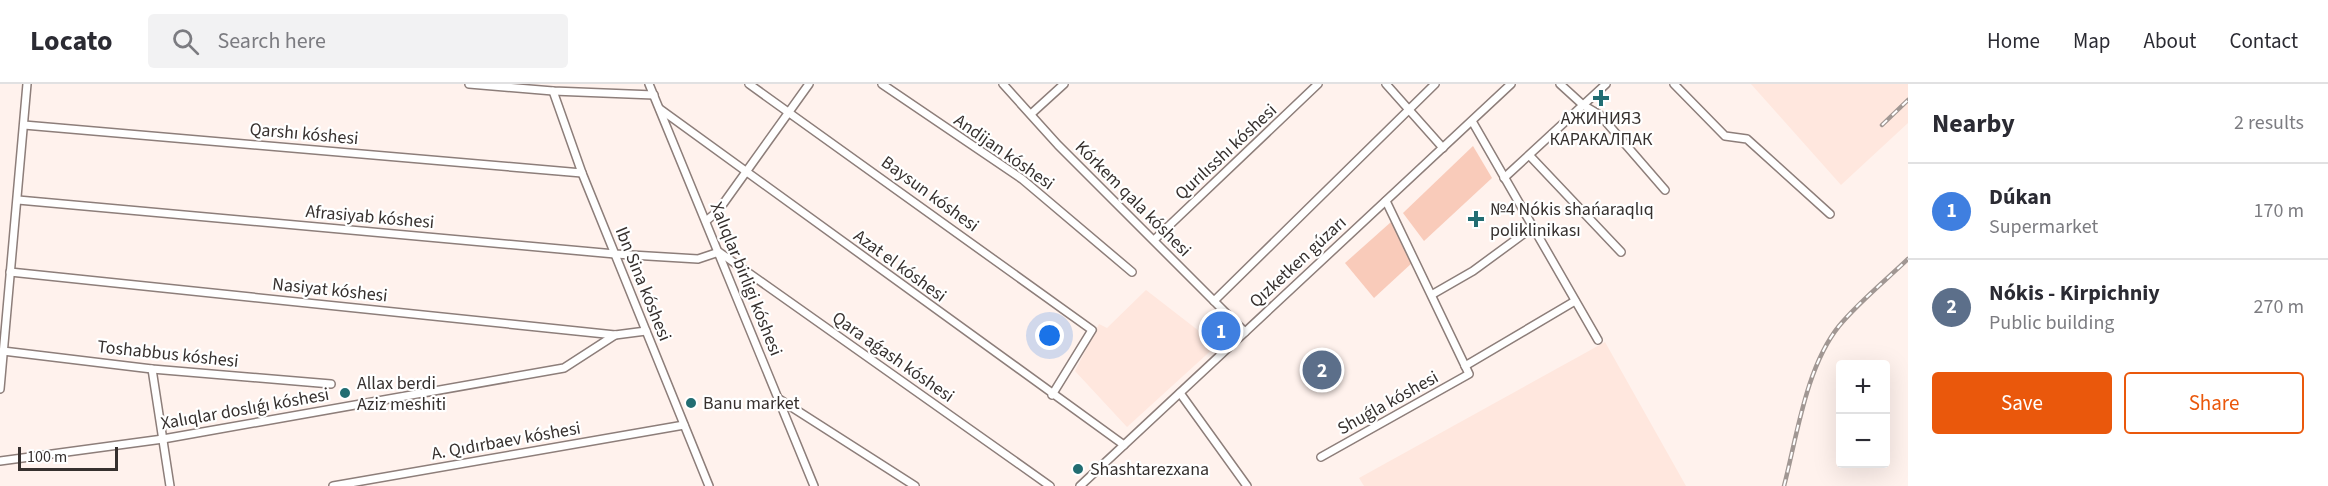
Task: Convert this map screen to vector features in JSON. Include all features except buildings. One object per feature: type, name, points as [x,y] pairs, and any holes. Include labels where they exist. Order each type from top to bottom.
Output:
[{"type":"street","points":[[0,389],[27,84]]},
{"type":"street","points":[[470,84],[553,91],[654,95]]},
{"type":"street","name":"Xalıqlar birligi kóshesi","points":[[649,84],[814,486]]},
{"type":"street","name":"Baysun kóshesi","points":[[749,84],[1092,330],[1052,395]]},
{"type":"street","points":[[706,221],[718,211],[809,84]]},
{"type":"street","name":"Andijan kóshesi","points":[[882,84],[1022,179],[1131,272]]},
{"type":"street","name":"Kórkem qala kóshesi","points":[[1003,84],[1058,145],[1245,332]]},
{"type":"street","points":[[1031,114],[1064,84]]},
{"type":"street","name":"Qurılısshı kóshesi","points":[[1154,240],[1318,84]]},
{"type":"street","points":[[1386,84],[1443,148]]},
{"type":"street","points":[[1214,301],[1436,84]]},
{"type":"street","name":"Qızketken gúzarı","points":[[1080,486],[1511,84]]},
{"type":"street","points":[[1560,84],[1583,105],[1600,115],[1665,190]]},
{"type":"street","points":[[1504,178],[1606,84]]},
{"type":"street","points":[[1674,84],[1725,136],[1747,139],[1830,214]]},
{"type":"street","name":"Ibn Sina kóshesi","points":[[553,91],[582,173],[709,486]]},
{"type":"street","name":"Azat el kóshesi","points":[[660,109],[745,173],[1124,445]]},
{"type":"street","points":[[1472,122],[1598,340]]},
{"type":"street","name":"Qarshı kóshesi","points":[[24,125],[582,173]]},
{"type":"street","points":[[1530,156],[1621,252]]},
{"type":"street","name":"Afrasiyab kóshesi","points":[[18,200],[615,254],[698,259],[719,252]]},
{"type":"street","points":[[1386,201],[1433,294],[1465,366],[1575,301]]},
{"type":"street","points":[[1433,294],[1473,271],[1533,227]]},
{"type":"street","name":"Qara aǵash kóshesi","points":[[719,252],[1050,486]]},
{"type":"street","name":"Nasiyat kóshesi","points":[[10,272],[615,335],[646,331]]},
{"type":"street","name":"Xalıqlar doslıǵı kóshesi","points":[[0,461],[163,439],[564,368],[615,335]]},
{"type":"street","name":"Toshabbus kóshesi","points":[[3,351],[152,369],[331,384]]},
{"type":"street","name":"Shuǵla kóshesi","points":[[1321,457],[1469,374],[1465,366]]},
{"type":"street","points":[[152,369],[170,486]]},
{"type":"street","points":[[1180,393],[1246,486]]},
{"type":"street","points":[[779,399],[915,486]]},
{"type":"street","name":"A. Qıdırbaev kóshesi","points":[[333,486],[684,425]]},
{"type":"shaded area","points":[[1751,84],[1908,84],[1908,123],[1841,185]]},
{"type":"shaded area","points":[[1473,146],[1492,178],[1424,241],[1403,213]]},
{"type":"shaded area","points":[[1391,222],[1413,262],[1374,298],[1345,263]]},
{"type":"shaded area","points":[[1146,290],[1217,345],[1127,427],[1075,371],[1099,324],[1107,328]]},
{"type":"shaded area","points":[[1605,342],[1686,486],[1364,486],[1359,478]]},
{"type":"railway","points":[[1882,125],[1908,100]]},
{"type":"railway","points":[[1784,486],[1804,403],[1818,361],[1839,326],[1908,259]]},
{"type":"place","name":"АЖИНИЯЗ КАРАКАЛПАК","points":[[1601,98]]},
{"type":"place","name":"№4 Nókis shańaraqlıq poliklinikası","points":[[1476,219]]},
{"type":"place","name":"Dúkan","points":[[1221,331]]},
{"type":"place","name":"Nókis - Kirpichniy","points":[[1322,370]]},
{"type":"place","name":"Allax berdi Aziz meshiti","points":[[345,393]]},
{"type":"place","name":"Banu market","points":[[691,403]]},
{"type":"place","name":"Shashtarezxana","points":[[1078,469]]}]
